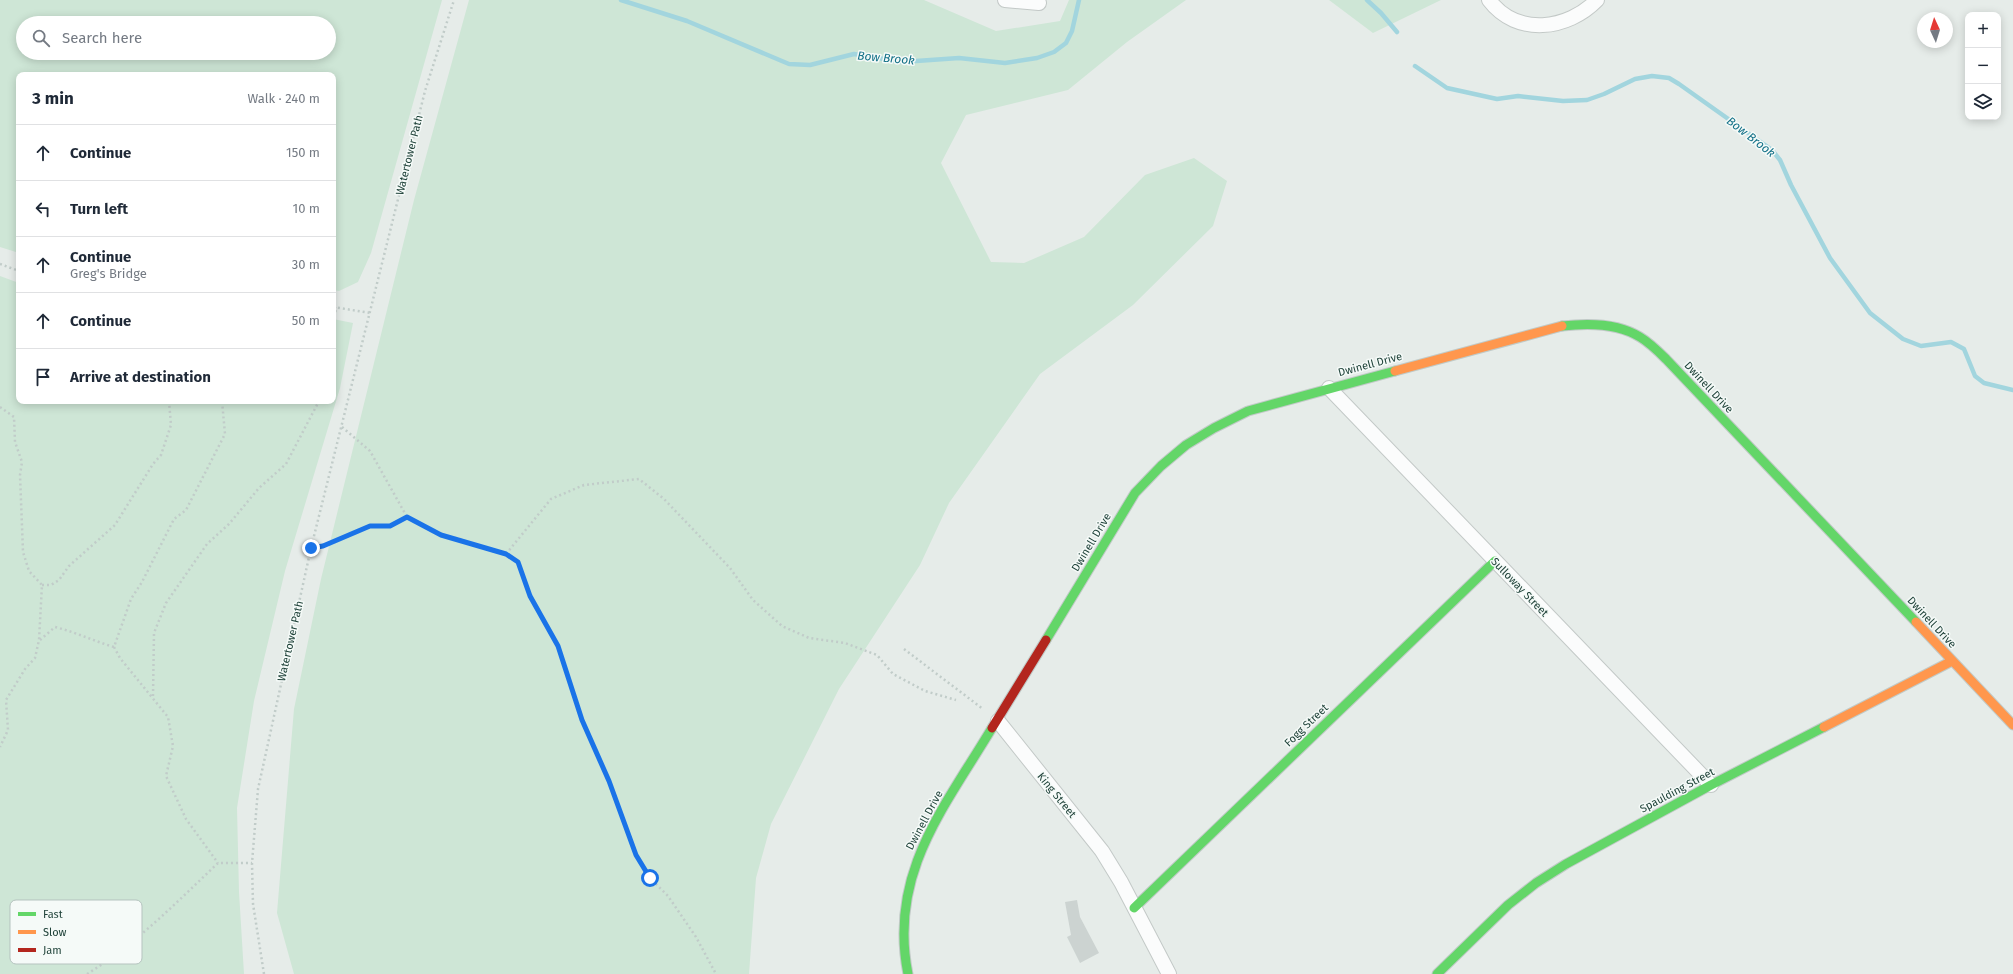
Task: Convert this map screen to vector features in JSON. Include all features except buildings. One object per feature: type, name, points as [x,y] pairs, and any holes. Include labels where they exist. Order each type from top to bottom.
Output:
[{"type":"street","points":[[1010,0],[1039,3]]},
{"type":"street","points":[[1489,0],[1505,14],[1520,22],[1537,25],[1554,25],[1570,20],[1584,12],[1597,0]]},
{"type":"street","name":"Dwinell Drive","points":[[908,974],[905,963],[904,927],[908,892],[917,858],[932,827],[998,721],[1135,493],[1159,466],[1185,444],[1216,425],[1248,411],[1554,326],[1588,323],[1605,326],[1637,336],[1666,358],[2013,725]]},
{"type":"street","name":"Sulloway Street","points":[[1329,388],[1711,785]]},
{"type":"street","name":"Fogg Street","points":[[1134,908],[1495,561]]},
{"type":"street","name":"Spaulding Street","points":[[1437,974],[1508,904],[1536,883],[1566,864],[1711,785],[1952,660]]},
{"type":"street","name":"King Street","points":[[998,721],[1102,851],[1169,974]]},
{"type":"path","name":"Watertower Path","points":[[264,974],[253,904],[252,863],[258,789],[311,548],[426,90],[454,0]]},
{"type":"path","points":[[0,264],[16,271]]},
{"type":"path","points":[[336,307],[371,313]]},
{"type":"path","points":[[42,585],[51,584],[59,580],[69,566],[115,525],[153,464],[161,455],[171,425],[169,404]]},
{"type":"path","points":[[114,648],[131,599],[142,582],[174,519],[186,510],[225,434],[222,404]]},
{"type":"path","points":[[153,696],[154,634],[166,603],[207,544],[229,524],[259,488],[286,464],[317,404]]},
{"type":"path","points":[[0,407],[14,417],[15,442],[22,462],[20,475],[24,552],[29,571],[42,585],[39,640],[35,658],[25,670],[6,700],[8,730],[0,747]]},
{"type":"path","points":[[342,427],[370,451],[407,517],[423,527],[441,535],[460,539],[491,551],[506,554],[518,562],[530,596],[558,646],[582,720],[609,781],[636,855],[650,878],[668,896],[696,937],[716,974]]},
{"type":"path","points":[[506,554],[551,499],[584,485],[639,479],[664,499],[730,568],[753,600],[782,626],[809,638],[845,643],[877,655],[893,674],[925,691],[956,700]]},
{"type":"path","points":[[311,548],[323,546],[370,526],[390,526],[407,517]]},
{"type":"path","points":[[39,640],[55,627],[114,648],[120,658],[153,696],[168,717],[173,746],[166,776],[186,819],[218,863]]},
{"type":"path","points":[[904,649],[998,721]]},
{"type":"path","points":[[142,934],[218,863],[252,863]]},
{"type":"path","points":[[87,974],[104,964]]},
{"type":"green space","points":[[0,0],[442,0],[371,253],[358,282],[339,291],[336,290],[336,72],[16,72],[16,252],[0,247]]},
{"type":"green space","points":[[469,0],[924,0],[996,31],[1060,21],[1069,0],[1186,0],[1127,42],[1068,90],[966,115],[941,163],[991,262],[1024,263],[1084,237],[1145,175],[1194,158],[1227,181],[1213,226],[1133,305],[1040,374],[949,503],[920,565],[839,689],[771,824],[756,878],[749,974],[294,974],[277,913],[294,709],[321,579],[414,200]]},
{"type":"green space","points":[[1329,0],[1441,0],[1373,33]]},
{"type":"green space","points":[[0,276],[16,282],[16,404],[335,404],[285,571],[254,701],[237,808],[239,892],[244,974],[0,974]]},
{"type":"green space","points":[[336,320],[353,323],[336,401]]},
{"type":"waterway","name":"Bow Brook","points":[[621,0],[687,21],[789,64],[810,65],[854,54],[902,62],[959,58],[1005,63],[1037,58],[1054,52],[1066,43],[1072,31],[1079,0]]},
{"type":"waterway","name":"Bow Brook","points":[[1367,0],[1381,13],[1397,32]]},
{"type":"waterway","name":"Bow Brook","points":[[1415,66],[1447,88],[1497,99],[1518,96],[1563,101],[1587,100],[1604,94],[1635,79],[1652,76],[1669,78],[1772,150],[1780,160],[1791,185],[1830,258],[1870,313],[1903,339],[1921,346],[1951,342],[1964,349],[1975,376],[1984,383],[2013,390]]},
{"type":"traffic: fast","points":[[1562,326],[1592,324],[1622,329],[1631,332],[1651,344],[1916,622]]},
{"type":"traffic: fast","points":[[1046,640],[1135,493],[1161,466],[1186,445],[1214,428],[1248,411],[1395,371]]},
{"type":"traffic: fast","points":[[1134,908],[1495,561]]},
{"type":"traffic: fast","points":[[1437,974],[1508,905],[1536,883],[1566,864],[1711,785],[1824,727]]},
{"type":"traffic: fast","points":[[908,974],[904,938],[906,905],[913,873],[924,844],[939,815],[992,728]]},
{"type":"traffic: slow","points":[[1395,371],[1562,326]]},
{"type":"traffic: slow","points":[[1916,622],[2013,725]]},
{"type":"traffic: slow","points":[[1824,727],[1952,661]]},
{"type":"traffic: jam","points":[[992,728],[1046,640]]},
{"type":"route","points":[[311,548],[323,546],[370,526],[390,526],[407,517],[423,527],[441,535],[460,539],[491,551],[506,554],[518,562],[530,596],[558,646],[582,720],[609,781],[636,855],[650,878]]}]
